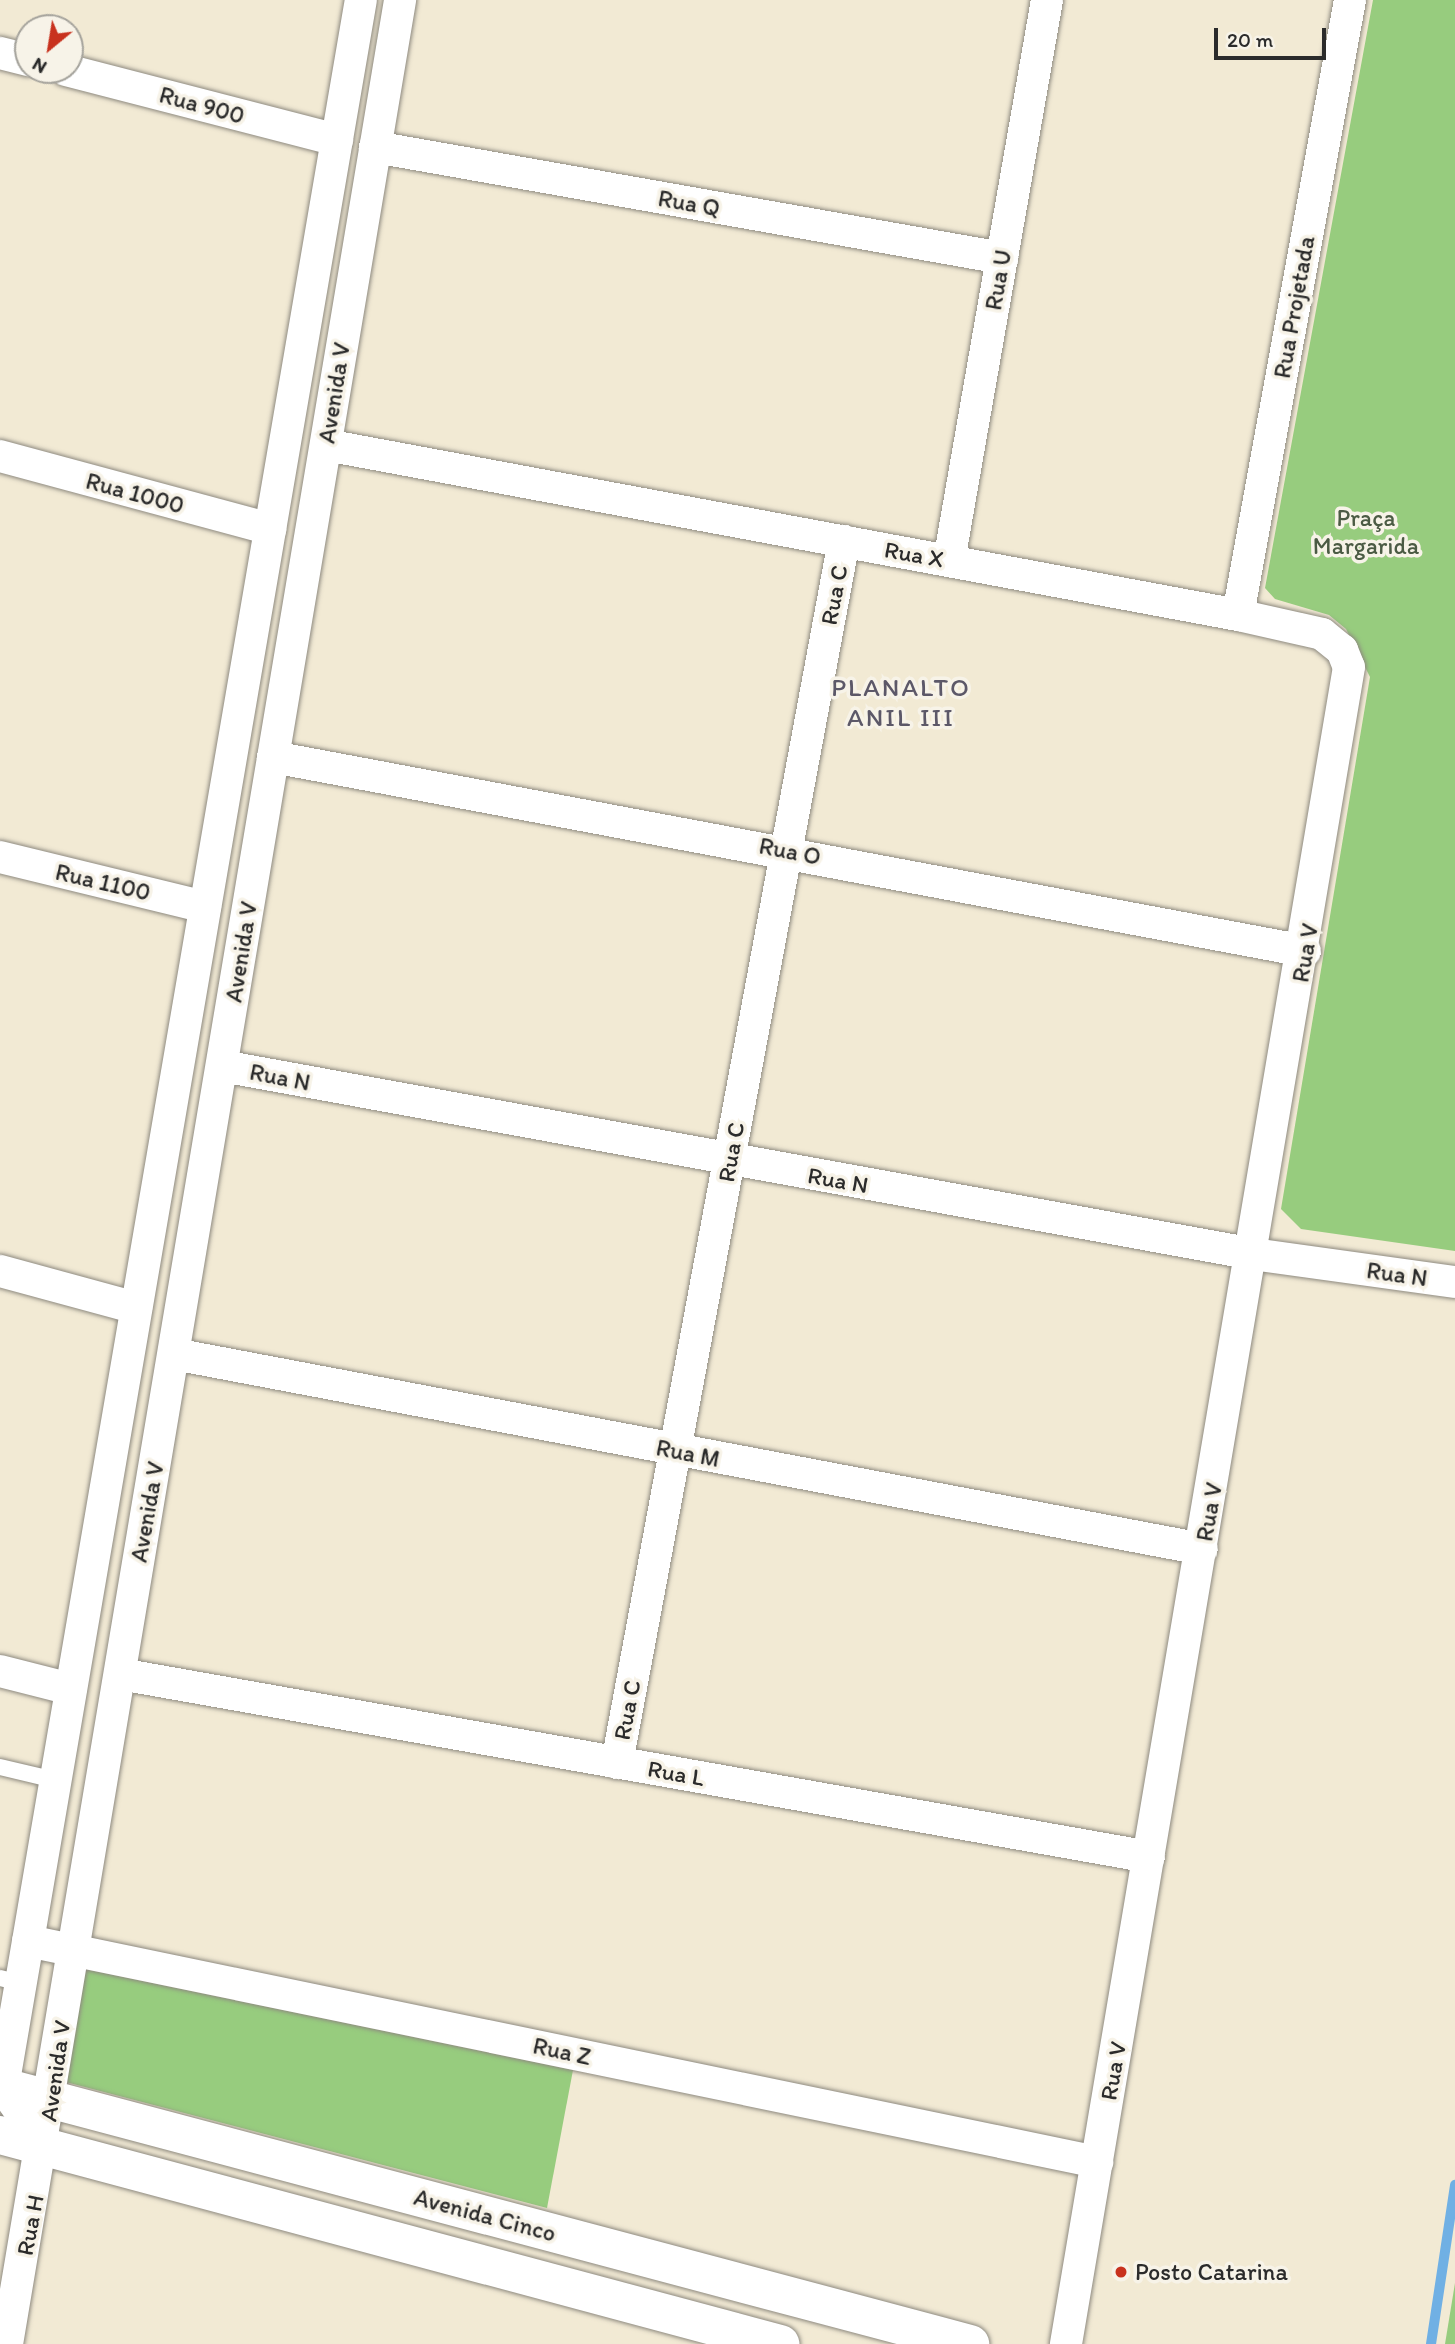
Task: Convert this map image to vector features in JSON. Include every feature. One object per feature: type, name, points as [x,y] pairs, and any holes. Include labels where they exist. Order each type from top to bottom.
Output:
[{"type":"main road","name":"Avenida Cinco","points":[[1,2086],[957,2342]]},
{"type":"main road","name":"Avenida Cinco","points":[[0,2135],[780,2344]]},
{"type":"street","name":"Avenida V","points":[[45,2147],[1,2086],[10,1980],[27,1941],[361,0]]},
{"type":"street","name":"Avenida V","points":[[45,2147],[49,2098],[400,0]]},
{"type":"street","name":"Rua U","points":[[949,561],[1047,0]]},
{"type":"street","name":"Rua Projetada","points":[[1238,615],[1350,0]]},
{"type":"street","name":"Rua 900","points":[[84,75],[337,140]]},
{"type":"street","name":"Rua Q","points":[[375,147],[1002,258]]},
{"type":"street","name":"Rua X","points":[[326,445],[1238,615],[1322,634],[1342,650],[1351,680]]},
{"type":"street","name":"Rua 1000","points":[[0,456],[270,529]]},
{"type":"street","name":"Rua C","points":[[617,1763],[844,541]]},
{"type":"street","name":"Rua V","points":[[1066,2344],[1351,680]]},
{"type":"street","name":"Rua O","points":[[274,757],[786,850],[1305,951]]},
{"type":"street","name":"Rua 1100","points":[[0,857],[205,907]]},
{"type":"street","name":"Rua N","points":[[222,1066],[1252,1254],[1455,1282]]},
{"type":"street","points":[[0,1271],[136,1308]]},
{"type":"street","name":"Rua M","points":[[174,1354],[1202,1549]]},
{"type":"street","points":[[0,1671],[71,1689]]},
{"type":"street","name":"Rua L","points":[[120,1674],[1149,1857]]},
{"type":"street","name":"Rua Z","points":[[27,1941],[1097,2161]]},
{"type":"street","name":"Rua H","points":[[8,2344],[45,2147]]},
{"type":"lane","points":[[0,1767],[55,1780]]},
{"type":"green space","name":"Praça Margarida","points":[[1373,0],[1455,0],[1455,1251],[1301,1229],[1281,1209],[1370,677],[1346,629],[1329,615],[1275,599],[1265,588]]},
{"type":"green space","points":[[80,1968],[573,2070],[547,2208],[58,2080]]},
{"type":"green space","points":[[1455,2283],[1455,2344],[1445,2344]]},
{"type":"waterway","points":[[1431,2344],[1455,2185]]},
{"type":"place","name":"Posto Catarina","points":[[1121,2272]]},
{"type":"district","name":"PLANALTO ANIL III","points":[[901,703]]}]
